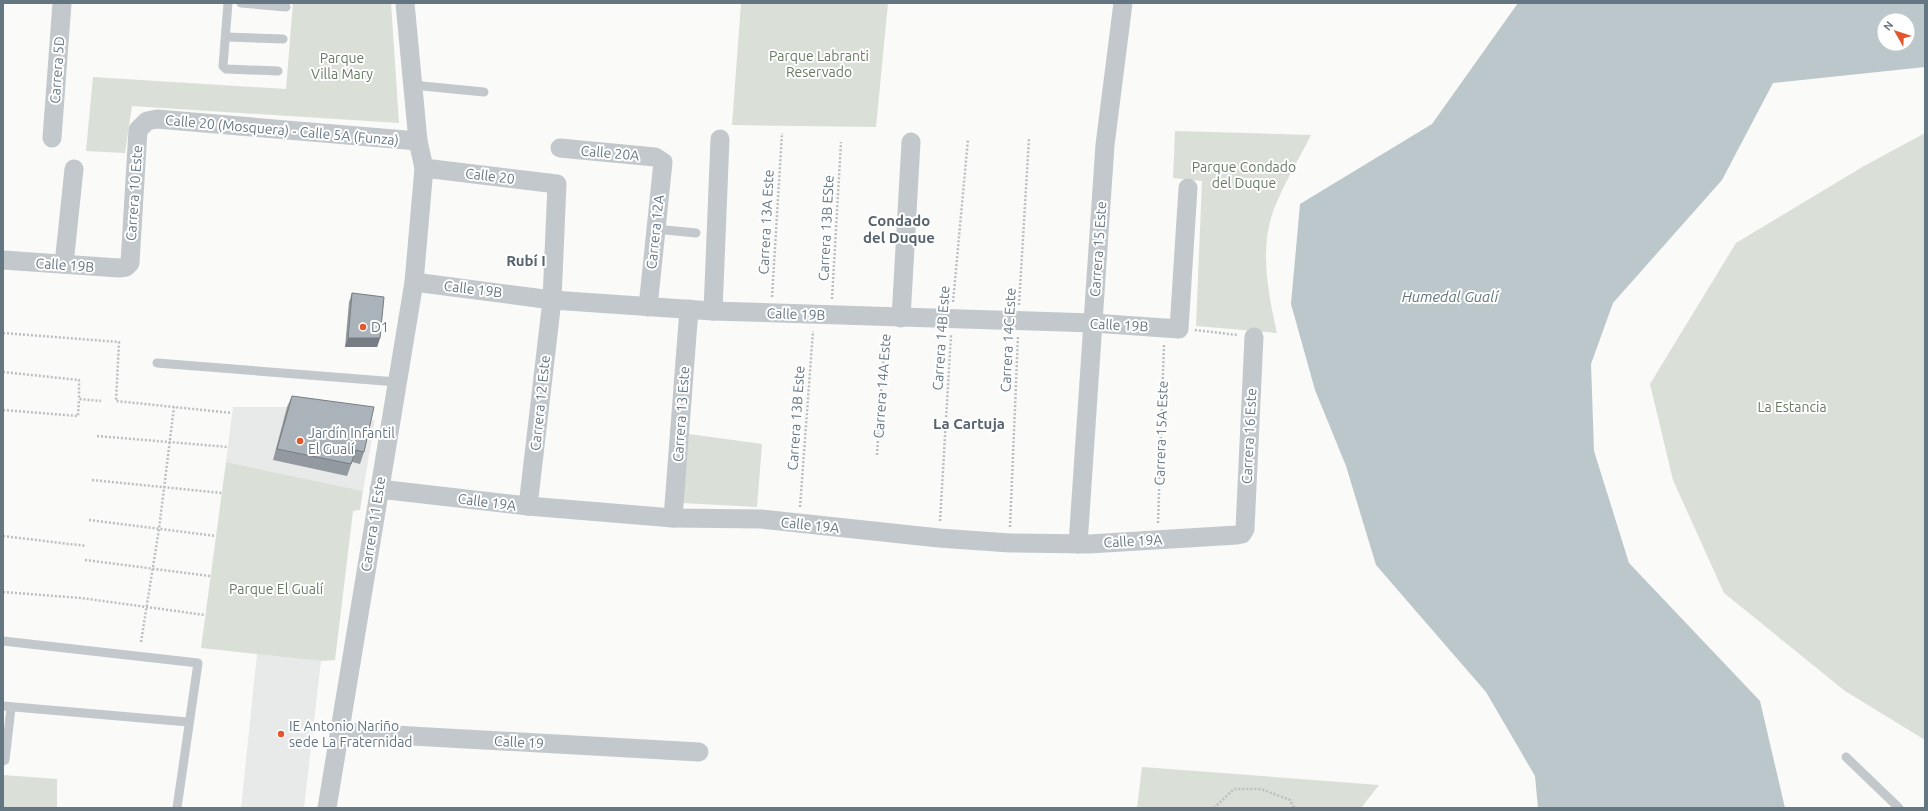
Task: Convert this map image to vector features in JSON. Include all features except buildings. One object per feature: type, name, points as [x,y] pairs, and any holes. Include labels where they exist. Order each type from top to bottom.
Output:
[{"type":"street","name":"Carrera 5D","points":[[52,138],[62,3]]},
{"type":"street","name":"Carrera 11 Este","points":[[327,808],[414,282],[424,168],[418,141],[405,3]]},
{"type":"street","name":"Carrera 15 Este","points":[[1078,544],[1105,145],[1123,3]]},
{"type":"street","name":"Calle 20 (Mosquera) - Calle 5A (Funza)","points":[[147,121],[157,119],[418,141]]},
{"type":"street","name":"Carrera 10 Este","points":[[131,270],[130,262],[138,130],[147,121]]},
{"type":"street","points":[[712,311],[720,139]]},
{"type":"street","name":"Carrera 14A Este","points":[[894,317],[911,142]]},
{"type":"street","name":"Calle 20A","points":[[560,148],[660,158]]},
{"type":"street","name":"Carrera 12A","points":[[648,307],[663,162],[660,158]]},
{"type":"street","name":"Calle 20","points":[[424,168],[557,184]]},
{"type":"street","points":[[64,264],[74,169]]},
{"type":"street","name":"Carrera 12 Este","points":[[528,506],[552,300],[557,184]]},
{"type":"street","points":[[1171,328],[1188,188]]},
{"type":"street","name":"Calle 19B","points":[[3,260],[131,270]]},
{"type":"street","name":"Calle 19B","points":[[414,282],[552,300],[712,311],[1171,328]]},
{"type":"street","name":"Carrera 13 Este","points":[[673,518],[689,309]]},
{"type":"street","name":"Carrera 16 Este","points":[[1242,534],[1245,529],[1254,337]]},
{"type":"street","name":"Calle 19A","points":[[379,488],[528,506],[673,518],[761,519],[939,538],[1010,543],[1078,544],[1242,534]]},
{"type":"street","name":"Calle 19","points":[[340,732],[699,752]]},
{"type":"lane","points":[[228,3],[223,66],[226,69],[278,71]]},
{"type":"lane","points":[[241,3],[286,7]]},
{"type":"lane","points":[[226,37],[283,39]]},
{"type":"lane","points":[[412,85],[484,92]]},
{"type":"lane","points":[[655,229],[696,233]]},
{"type":"lane","points":[[157,363],[397,382]]},
{"type":"lane","points":[[3,641],[198,663],[188,722],[177,808]]},
{"type":"lane","points":[[3,761],[5,760],[7,707],[188,722]]},
{"type":"lane","points":[[1846,757],[1899,808]]},
{"type":"path","name":"Carrera 13A Este","points":[[771,313],[782,133]]},
{"type":"path","name":"Carrera 14C Este","points":[[1010,543],[1018,322],[1029,138]]},
{"type":"path","name":"Carrera 14B Este","points":[[939,538],[952,319],[968,139]]},
{"type":"path","name":"Carrera 13B ESte","points":[[822,315],[841,142]]},
{"type":"path","name":"Carrera 13B Este","points":[[799,524],[822,315]]},
{"type":"path","name":"Carrera 14A Este","points":[[877,455],[894,317]]},
{"type":"path","points":[[1171,328],[1254,337]]},
{"type":"path","name":"Carrera 15A Este","points":[[1158,539],[1171,328]]},
{"type":"path","points":[[3,333],[118,342],[116,401],[232,413]]},
{"type":"path","points":[[3,372],[79,380],[78,416],[3,410]]},
{"type":"path","points":[[79,399],[101,401]]},
{"type":"path","points":[[141,642],[148,607],[159,529],[174,407]]},
{"type":"path","points":[[97,436],[228,448]]},
{"type":"path","points":[[92,480],[222,493]]},
{"type":"path","points":[[88,520],[216,536]]},
{"type":"path","points":[[3,536],[86,546]]},
{"type":"path","points":[[84,560],[210,576]]},
{"type":"path","points":[[3,592],[81,598],[205,615]]},
{"type":"path","points":[[1214,808],[1234,789],[1262,789],[1290,800],[1294,808]]},
{"type":"shaded area","name":"Jardín Infantil El Gualí","points":[[233,407],[287,407],[375,420],[363,491],[226,462]]},
{"type":"shaded area","name":"IE Antonio Nariño sede La Fraternidad","points":[[257,654],[321,661],[304,808],[241,808]]},
{"type":"green space","name":"Parque Villa Mary","points":[[293,3],[391,3],[399,123],[132,106],[125,153],[86,151],[93,77],[286,89]]},
{"type":"green space","name":"Parque Labranti Reservado","points":[[741,3],[888,3],[876,127],[732,125]]},
{"type":"green space","name":"Parque Condado del Duque","points":[[1175,131],[1311,135],[1282,190],[1269,224],[1266,271],[1277,333],[1196,326],[1202,181],[1173,178]]},
{"type":"green space","name":"La Estancia","points":[[1925,133],[1925,740],[1845,691],[1724,593],[1673,480],[1650,384],[1736,243],[1864,166]]},
{"type":"green space","points":[[689,434],[762,444],[757,507],[682,503]]},
{"type":"green space","name":"Parque El Gualí","points":[[226,462],[363,491],[360,510],[353,511],[335,660],[321,661],[201,648]]},
{"type":"green space","points":[[1142,767],[1379,785],[1361,808],[1137,808]]},
{"type":"green space","points":[[3,775],[57,779],[57,808],[3,808]]},
{"type":"water","name":"Humedal Gualí","points":[[1518,3],[1925,3],[1925,67],[1773,83],[1722,180],[1613,303],[1591,364],[1594,451],[1629,563],[1760,701],[1785,808],[1538,808],[1535,776],[1486,692],[1376,565],[1346,466],[1315,390],[1291,304],[1300,204],[1432,124]]},
{"type":"place","name":"D1","points":[[363,327]]},
{"type":"place","name":"Jardín Infantil El Gualí","points":[[300,441]]},
{"type":"place","name":"IE Antonio Nariño sede La Fraternidad","points":[[281,734]]},
{"type":"district","name":"Condado del Duque","points":[[899,228]]},
{"type":"district","name":"Rubí I","points":[[526,260]]},
{"type":"district","name":"La Cartuja","points":[[969,423]]}]
